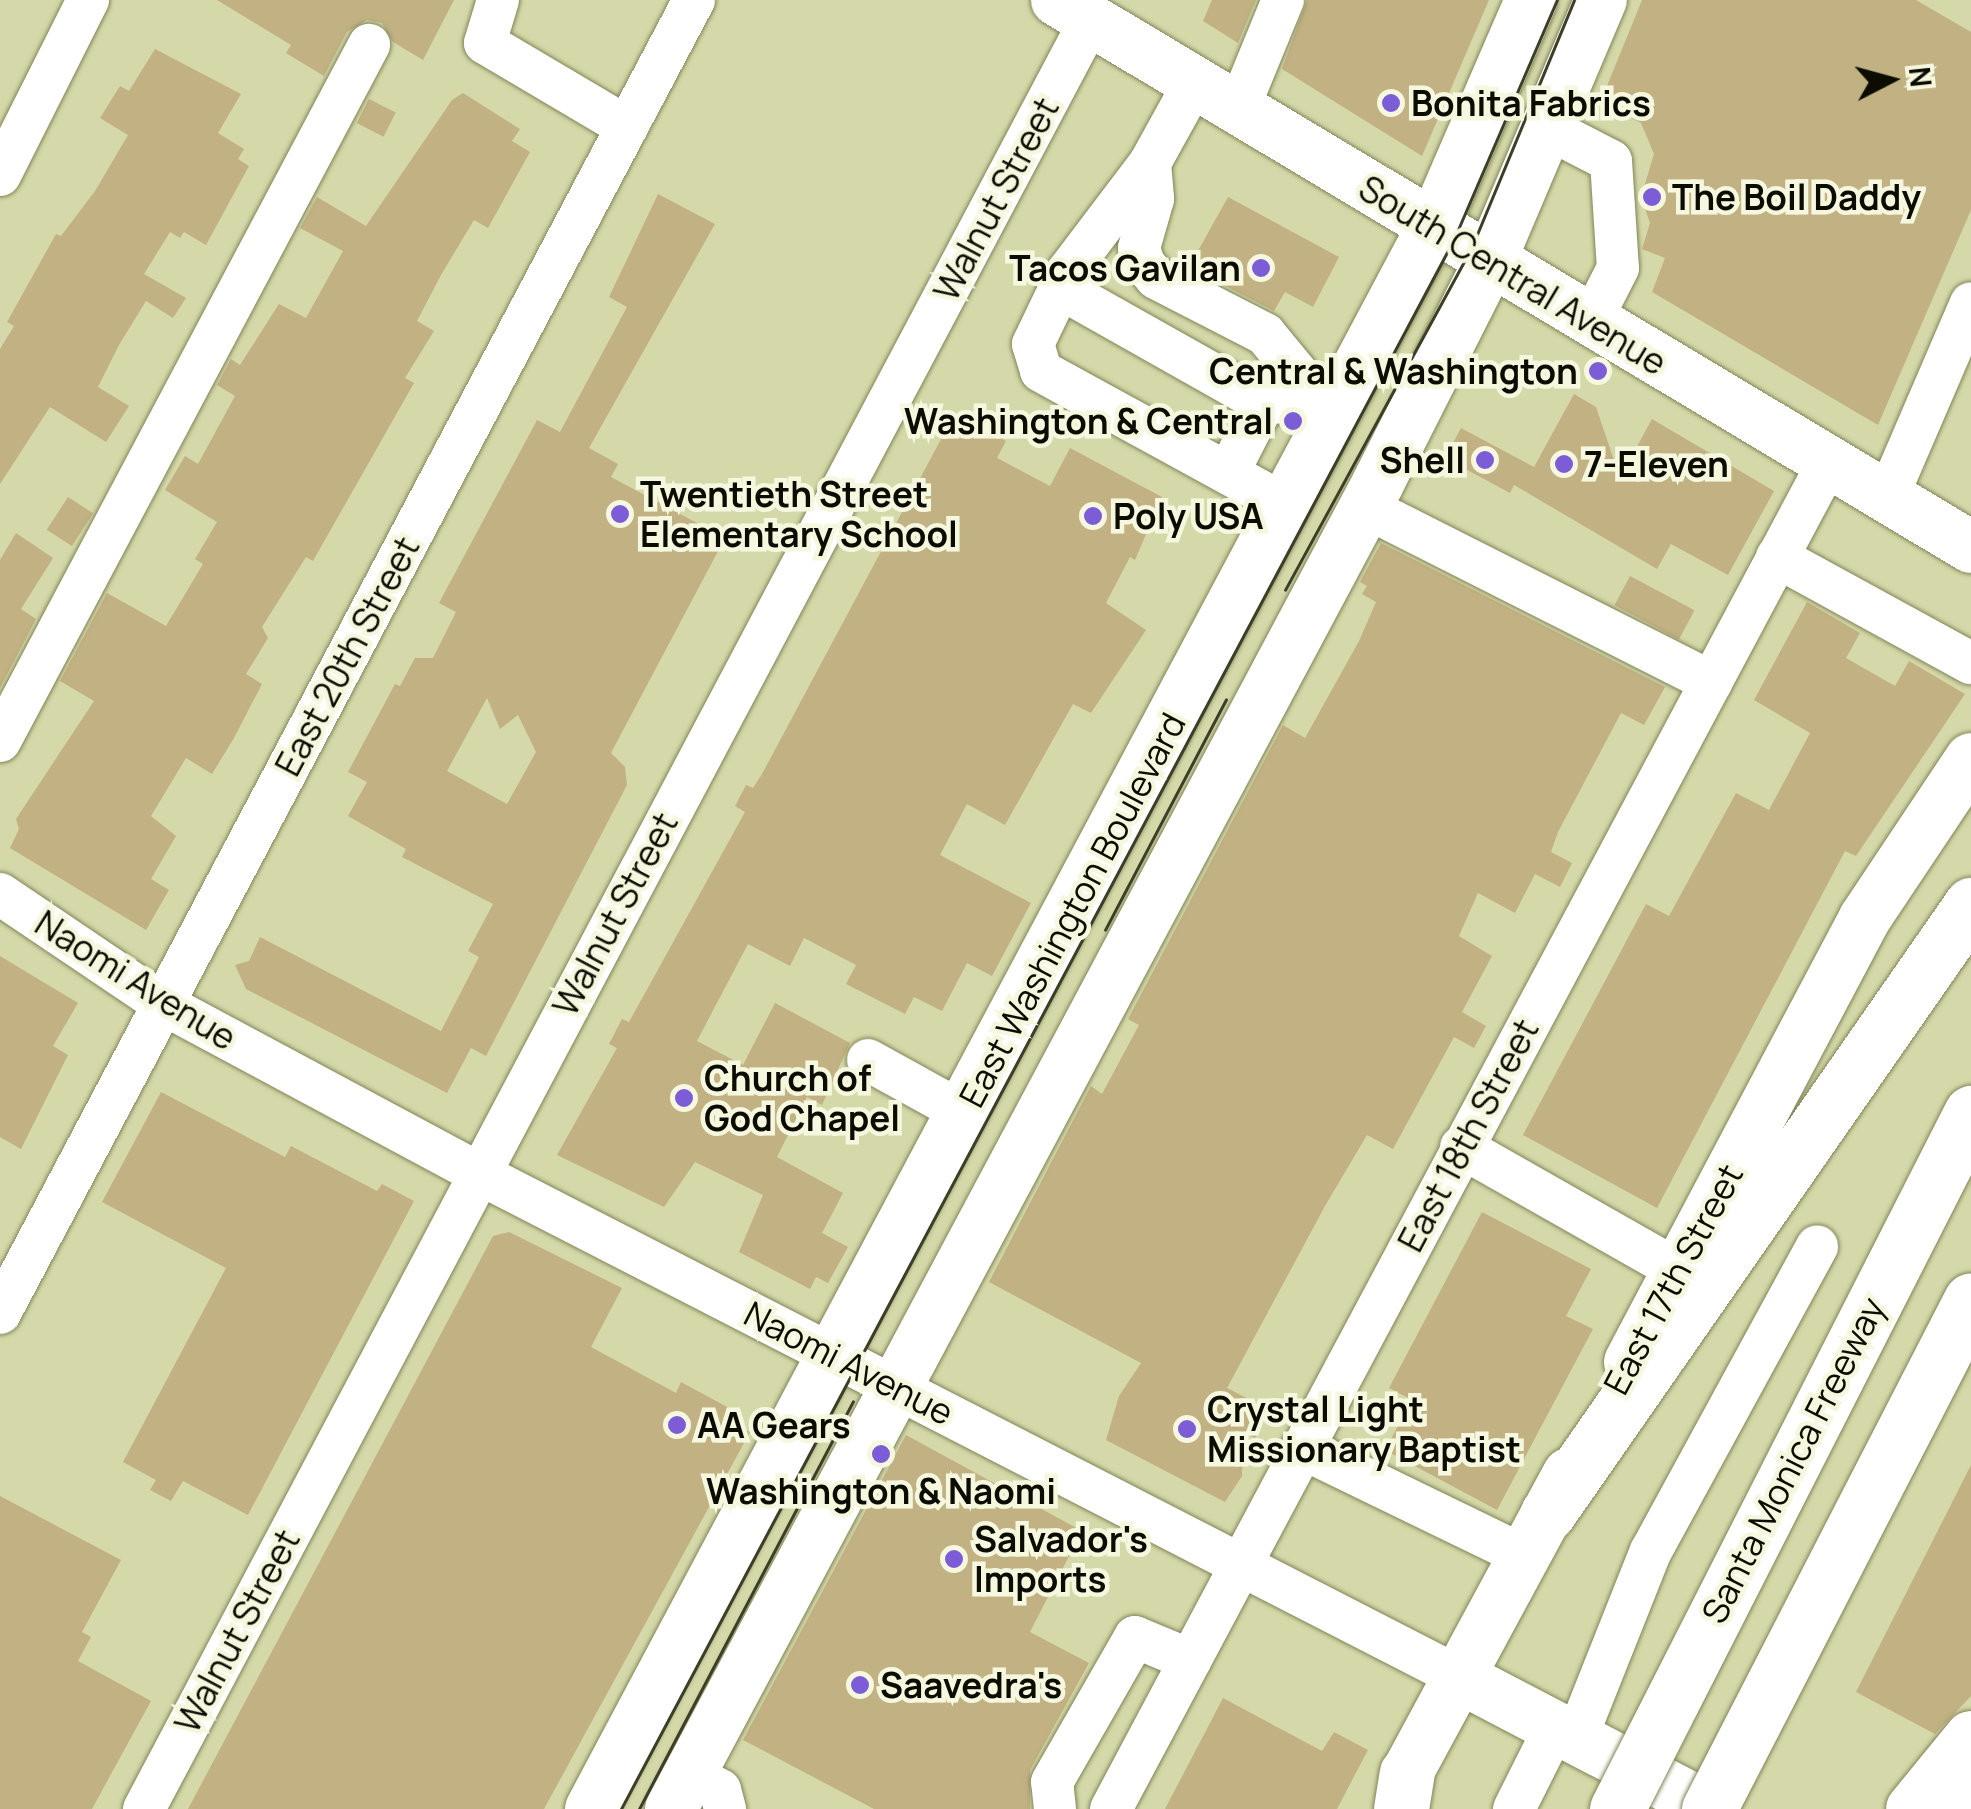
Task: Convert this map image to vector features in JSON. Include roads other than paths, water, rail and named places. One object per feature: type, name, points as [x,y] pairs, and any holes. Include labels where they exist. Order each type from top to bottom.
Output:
[{"type":"highway","points":[[1536,1535],[1971,905]]},
{"type":"highway","name":"Santa Monica Freeway","points":[[1618,1809],[1971,1112]]},
{"type":"highway","points":[[1710,1809],[1971,1300]]},
{"type":"main road","name":"East Washington Boulevard","points":[[591,1809],[836,1356],[1286,504],[1297,411],[1433,227],[1531,0]]},
{"type":"main road","name":"East Washington Boulevard","points":[[695,1797],[896,1388],[1364,508],[1490,262],[1601,0]]},
{"type":"main road","name":"South Central Avenue","points":[[1073,11],[1971,547]]},
{"type":"main road","name":"East 17th Street","points":[[1400,1797],[1457,1676],[1866,918],[1971,759]]},
{"type":"main road","name":"Naomi Avenue","points":[[1457,1676],[1710,1809]]},
{"type":"main road","points":[[1912,1809],[1971,1736]]},
{"type":"street","points":[[0,175],[88,0]]},
{"type":"street","points":[[498,0],[485,43],[627,126]]},
{"type":"street","name":"East 20th Street","points":[[0,1313],[694,0]]},
{"type":"street","points":[[1237,112],[1284,0]]},
{"type":"street","name":"Walnut Street","points":[[144,1809],[478,1174],[1073,11]]},
{"type":"street","points":[[0,741],[369,45]]},
{"type":"street","points":[[1193,85],[1150,163],[1033,344],[1040,370],[1286,504]]},
{"type":"street","points":[[1547,128],[1611,162],[1618,268],[1591,321]]},
{"type":"street","points":[[1150,163],[1153,198],[1139,248],[1144,264],[1156,278],[1265,334],[1297,373],[1297,411],[1228,473]]},
{"type":"street","points":[[1071,287],[1144,264]]},
{"type":"street","points":[[1071,287],[1297,411]]},
{"type":"street","points":[[1887,498],[1971,303]]},
{"type":"street","name":"East 18th Street","points":[[1111,1809],[1828,463]]},
{"type":"street","points":[[1364,508],[1711,682]]},
{"type":"street","points":[[1777,557],[1971,663]]},
{"type":"street","name":"Naomi Avenue","points":[[0,894],[163,1004],[478,1174],[1457,1676]]},
{"type":"street","points":[[868,1060],[964,1113]]},
{"type":"street","points":[[1461,1147],[1678,1271]]},
{"type":"street","points":[[1514,1809],[1566,1733],[1652,1551],[1817,1246]]},
{"type":"street","points":[[1302,1448],[1536,1535]]},
{"type":"street","points":[[1054,1796],[1109,1675],[1136,1637],[1190,1660]]},
{"type":"street","points":[[1956,1809],[1971,1784]]},
{"type":"tram line","points":[[621,1809],[1454,239],[1557,0]]},
{"type":"tram line","points":[[1285,590],[1471,249],[1574,0]]},
{"type":"tram line","points":[[1105,930],[1226,700]]},
{"type":"tram line","points":[[639,1809],[853,1402]]},
{"type":"place","name":"Bonita Fabrics","points":[[1391,103]]},
{"type":"place","name":"The Boil Daddy","points":[[1652,197]]},
{"type":"place","name":"Tacos Gavilan","points":[[1261,268]]},
{"type":"place","name":"Central & Washington","points":[[1598,371]]},
{"type":"place","name":"Washington & Central","points":[[1293,421]]},
{"type":"place","name":"Shell","points":[[1485,460]]},
{"type":"place","name":"7-Eleven","points":[[1564,464]]},
{"type":"place","name":"Twentieth Street Elementary School","points":[[620,514]]},
{"type":"place","name":"Poly USA","points":[[1093,516]]},
{"type":"place","name":"Church of God Chapel","points":[[684,1098]]},
{"type":"place","name":"AA Gears","points":[[677,1425]]},
{"type":"place","name":"Crystal Light Missionary Baptist","points":[[1187,1429]]},
{"type":"place","name":"Washington & Naomi","points":[[881,1454]]},
{"type":"place","name":"Salvador's Imports","points":[[954,1559]]},
{"type":"place","name":"Saavedra's","points":[[860,1685]]}]
